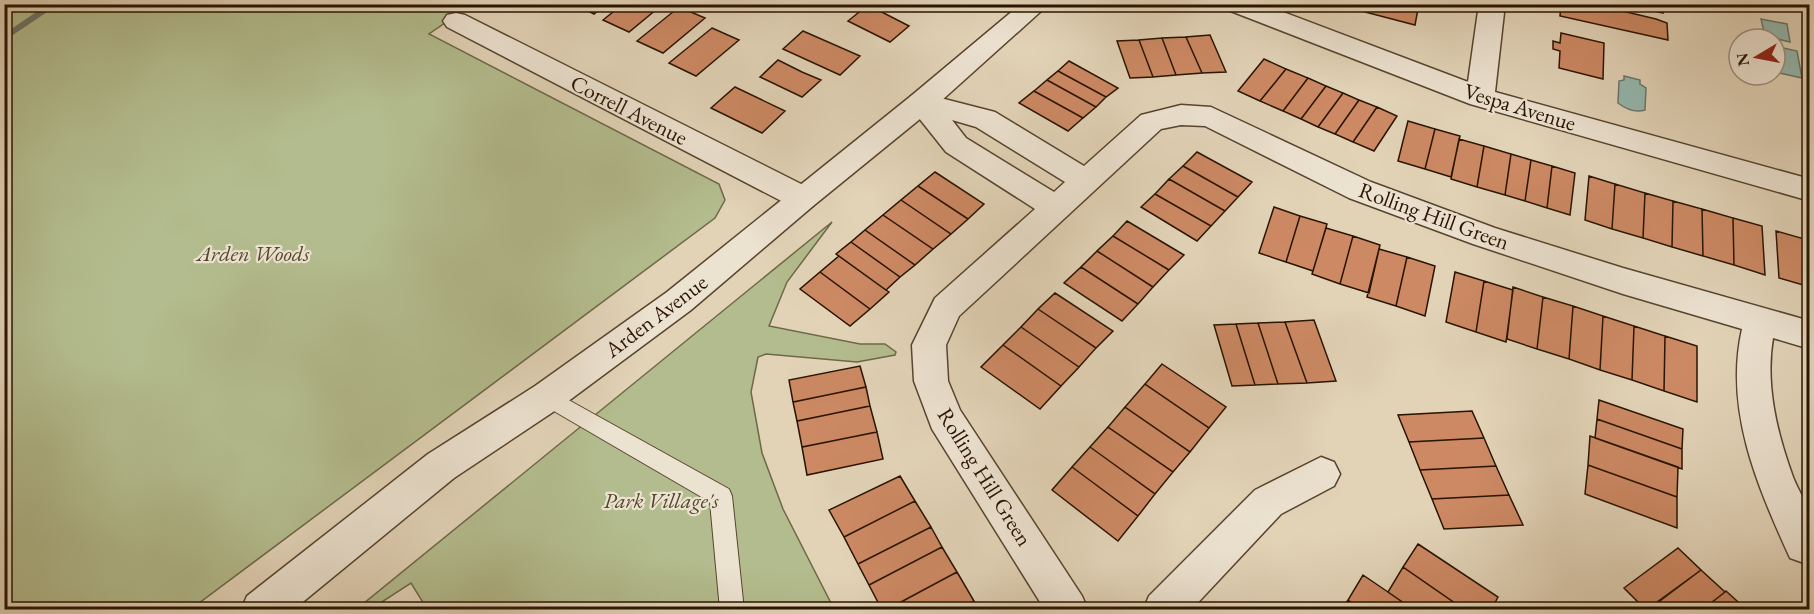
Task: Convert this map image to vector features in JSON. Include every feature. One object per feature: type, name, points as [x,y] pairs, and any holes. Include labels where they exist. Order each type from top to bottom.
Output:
[{"type":"street","name":"Arden Avenue","points":[[261,609],[441,466],[547,396],[679,301],[802,198],[921,103],[1036,4]]},
{"type":"street","name":"Vespa Avenue","points":[[1237,4],[1480,97],[1809,190]]},
{"type":"street","points":[[1480,97],[1492,4]]},
{"type":"street","name":"Correll Avenue","points":[[456,21],[802,198]]},
{"type":"street","points":[[921,103],[985,119],[1086,181]]},
{"type":"street","points":[[921,103],[956,145],[1056,208]]},
{"type":"street","name":"Rolling Hill Green","points":[[1068,609],[945,418],[931,381],[929,345],[946,307],[1150,122],[1167,116],[1188,113],[1211,117],[1360,190],[1485,236],[1809,335]]},
{"type":"street","points":[[1760,320],[1752,362],[1755,407],[1766,454],[1786,510],[1804,544]]},
{"type":"street","points":[[1163,609],[1269,502],[1321,474]]},
{"type":"lane","points":[[547,396],[721,496],[732,609]]},
{"type":"green space","name":"Arden Woods","points":[[4,5],[471,5],[429,34],[719,184],[725,200],[715,218],[191,609],[5,609]]},
{"type":"green space","name":"Park Village's","points":[[832,222],[787,282],[769,326],[860,344],[885,344],[896,352],[895,355],[857,362],[766,354],[758,357],[751,392],[762,453],[783,509],[834,609],[427,609],[411,583],[371,609],[358,608]]},
{"type":"water","points":[[1761,19],[1787,24],[1790,42],[1787,41],[1787,27],[1763,27]]},
{"type":"water","points":[[1787,49],[1797,51],[1802,78],[1787,75]]},
{"type":"water","points":[[1624,76],[1640,80],[1640,84],[1646,88],[1645,110],[1631,110],[1618,103],[1619,81],[1624,80]]},
{"type":"building","points":[[575,4],[606,4],[594,14]]},
{"type":"building","points":[[623,4],[663,4],[629,32],[603,20]]},
{"type":"building","points":[[1367,4],[1409,4],[1408,7],[1418,9],[1415,25],[1365,12]]},
{"type":"building","points":[[1561,4],[1593,4],[1656,19],[1667,23],[1668,40],[1560,16]]},
{"type":"building","points":[[1624,4],[1663,4],[1663,13]]},
{"type":"building","points":[[679,7],[705,18],[663,53],[637,41]]},
{"type":"building","points":[[863,9],[876,9],[909,26],[890,42],[848,21]]},
{"type":"building","points":[[712,28],[739,40],[696,76],[669,63]]},
{"type":"building","points":[[803,31],[860,56],[840,75],[783,49]]},
{"type":"building","points":[[1561,33],[1604,43],[1603,79],[1559,68],[1560,51],[1553,49],[1553,41],[1560,43]]},
{"type":"building","points":[[1210,35],[1226,72],[1202,73],[1186,37]]},
{"type":"building","points":[[1186,37],[1202,73],[1176,75],[1162,38]]},
{"type":"building","points":[[1162,38],[1176,75],[1153,77],[1139,40]]},
{"type":"building","points":[[1139,40],[1153,77],[1130,78],[1117,41]]},
{"type":"building","points":[[1264,59],[1286,69],[1260,101],[1238,91]]},
{"type":"building","points":[[778,60],[821,80],[802,97],[760,77]]},
{"type":"building","points":[[1069,61],[1118,88],[1106,97],[1058,71]]},
{"type":"building","points":[[1286,69],[1308,78],[1283,111],[1260,101]]},
{"type":"building","points":[[1058,71],[1106,97],[1096,107],[1047,80]]},
{"type":"building","points":[[1308,78],[1326,86],[1301,119],[1283,111]]},
{"type":"building","points":[[1047,80],[1096,107],[1083,118],[1034,91]]},
{"type":"building","points":[[1326,86],[1343,93],[1318,127],[1301,119]]},
{"type":"building","points":[[735,87],[785,111],[762,133],[711,108]]},
{"type":"building","points":[[1034,91],[1083,118],[1068,131],[1019,103]]},
{"type":"building","points":[[1343,93],[1359,100],[1335,134],[1318,127]]},
{"type":"building","points":[[1359,100],[1377,107],[1353,142],[1335,134]]},
{"type":"building","points":[[1377,107],[1397,116],[1374,151],[1353,142]]},
{"type":"building","points":[[1408,121],[1435,129],[1425,169],[1398,161]]},
{"type":"building","points":[[1435,129],[1460,136],[1451,177],[1425,169]]},
{"type":"building","points":[[1459,139],[1484,146],[1477,187],[1451,179]]},
{"type":"building","points":[[1484,146],[1511,154],[1505,195],[1477,187]]},
{"type":"building","points":[[1197,152],[1252,182],[1238,197],[1183,166]]},
{"type":"building","points":[[1511,154],[1531,160],[1525,201],[1505,195]]},
{"type":"building","points":[[1531,160],[1552,166],[1547,208],[1525,201]]},
{"type":"building","points":[[1183,166],[1238,197],[1225,211],[1169,179]]},
{"type":"building","points":[[1552,166],[1575,173],[1570,215],[1547,208]]},
{"type":"building","points":[[935,172],[984,204],[968,219],[918,186]]},
{"type":"building","points":[[1589,176],[1615,184],[1612,229],[1585,220]]},
{"type":"building","points":[[1169,179],[1225,211],[1211,226],[1155,194]]},
{"type":"building","points":[[1615,184],[1645,193],[1643,238],[1612,229]]},
{"type":"building","points":[[918,186],[968,219],[951,234],[901,200]]},
{"type":"building","points":[[1645,193],[1673,201],[1672,247],[1643,238]]},
{"type":"building","points":[[1155,194],[1211,226],[1197,241],[1141,207]]},
{"type":"building","points":[[901,200],[951,234],[933,249],[883,215]]},
{"type":"building","points":[[1673,201],[1702,209],[1703,256],[1672,247]]},
{"type":"building","points":[[1274,207],[1300,216],[1286,262],[1259,253]]},
{"type":"building","points":[[1702,209],[1733,218],[1734,265],[1703,256]]},
{"type":"building","points":[[883,215],[933,249],[915,265],[865,230]]},
{"type":"building","points":[[1300,216],[1327,224],[1313,271],[1286,262]]},
{"type":"building","points":[[1733,218],[1762,226],[1765,275],[1734,265]]},
{"type":"building","points":[[1127,221],[1184,255],[1169,270],[1113,236]]},
{"type":"building","points":[[1326,228],[1353,236],[1340,284],[1312,274]]},
{"type":"building","points":[[865,230],[915,265],[900,277],[851,242]]},
{"type":"building","points":[[1776,231],[1808,240],[1810,287],[1779,278]]},
{"type":"building","points":[[1113,236],[1169,270],[1153,287],[1097,251]]},
{"type":"building","points":[[1353,236],[1380,245],[1369,293],[1340,284]]},
{"type":"building","points":[[851,242],[900,277],[886,290],[836,254]]},
{"type":"building","points":[[1379,249],[1407,257],[1396,306],[1367,297]]},
{"type":"building","points":[[1097,251],[1153,287],[1138,304],[1081,267]]},
{"type":"building","points":[[839,256],[889,292],[870,309],[820,272]]},
{"type":"building","points":[[1407,257],[1435,266],[1425,316],[1396,306]]},
{"type":"building","points":[[1081,267],[1138,304],[1122,321],[1064,283]]},
{"type":"building","points":[[820,272],[870,309],[850,326],[800,289]]},
{"type":"building","points":[[1455,272],[1484,281],[1476,332],[1446,322]]},
{"type":"building","points":[[1484,281],[1513,290],[1506,342],[1476,332]]},
{"type":"building","points":[[1513,287],[1543,297],[1537,349],[1507,339]]},
{"type":"building","points":[[1055,293],[1113,331],[1096,348],[1038,309]]},
{"type":"building","points":[[1543,297],[1573,306],[1569,359],[1537,349]]},
{"type":"building","points":[[1573,306],[1603,316],[1600,370],[1569,359]]},
{"type":"building","points":[[1038,309],[1096,348],[1079,367],[1021,327]]},
{"type":"building","points":[[1603,316],[1634,326],[1632,380],[1600,370]]},
{"type":"building","points":[[1314,320],[1336,381],[1307,383],[1285,322]]},
{"type":"building","points":[[1285,322],[1307,383],[1278,384],[1258,323]]},
{"type":"building","points":[[1258,323],[1278,384],[1255,385],[1236,324]]},
{"type":"building","points":[[1236,324],[1255,385],[1232,386],[1214,325]]},
{"type":"building","points":[[1634,326],[1665,336],[1664,391],[1632,380]]},
{"type":"building","points":[[1021,327],[1079,367],[1061,386],[1003,345]]},
{"type":"building","points":[[1665,336],[1697,346],[1697,402],[1664,391]]},
{"type":"building","points":[[1003,345],[1061,386],[1040,409],[981,367]]},
{"type":"building","points":[[1162,364],[1226,407],[1209,428],[1145,384]]},
{"type":"building","points":[[860,366],[866,387],[793,402],[789,380]]},
{"type":"building","points":[[1145,384],[1209,428],[1190,452],[1125,407]]},
{"type":"building","points":[[866,387],[870,406],[797,421],[793,402]]},
{"type":"building","points":[[1599,400],[1683,429],[1682,449],[1597,419]]},
{"type":"building","points":[[870,406],[877,432],[802,447],[797,421]]},
{"type":"building","points":[[1125,407],[1190,452],[1173,472],[1108,427]]},
{"type":"building","points":[[1472,411],[1484,438],[1409,442],[1398,415]]},
{"type":"building","points":[[1597,419],[1682,449],[1682,469],[1595,438]]},
{"type":"building","points":[[1108,427],[1173,472],[1155,494],[1090,447]]},
{"type":"building","points":[[877,432],[883,459],[807,475],[802,447]]},
{"type":"building","points":[[1590,436],[1678,467],[1677,497],[1588,465]]},
{"type":"building","points":[[1484,438],[1496,466],[1420,470],[1409,442]]},
{"type":"building","points":[[1090,447],[1155,494],[1138,516],[1072,467]]},
{"type":"building","points":[[1588,465],[1677,497],[1677,528],[1585,494]]},
{"type":"building","points":[[1496,466],[1509,495],[1432,499],[1420,470]]},
{"type":"building","points":[[1072,467],[1138,516],[1118,541],[1052,490]]},
{"type":"building","points":[[900,476],[915,501],[844,537],[829,510]]},
{"type":"building","points":[[1509,495],[1523,525],[1444,529],[1432,499]]},
{"type":"building","points":[[915,501],[931,527],[858,564],[844,537]]},
{"type":"building","points":[[931,527],[942,547],[869,585],[858,564]]},
{"type":"building","points":[[1418,544],[1498,597],[1491,610],[1465,610],[1403,567]]},
{"type":"building","points":[[942,547],[957,572],[886,610],[882,610],[869,585]]},
{"type":"building","points":[[1678,548],[1701,570],[1646,610],[1624,588]]},
{"type":"building","points":[[1403,567],[1465,610],[1414,610],[1388,592]]},
{"type":"building","points":[[1701,570],[1725,592],[1702,610],[1648,610]]},
{"type":"building","points":[[957,572],[974,601],[957,610],[886,610]]},
{"type":"building","points":[[1363,575],[1414,610],[1361,610],[1348,600]]},
{"type":"building","points":[[1725,592],[1747,610],[1702,610]]},
{"type":"building","points":[[1348,600],[1361,610],[1341,610]]},
{"type":"building","points":[[974,601],[979,610],[957,610]]},
{"type":"waterway","points":[[4,38],[55,4]]}]
